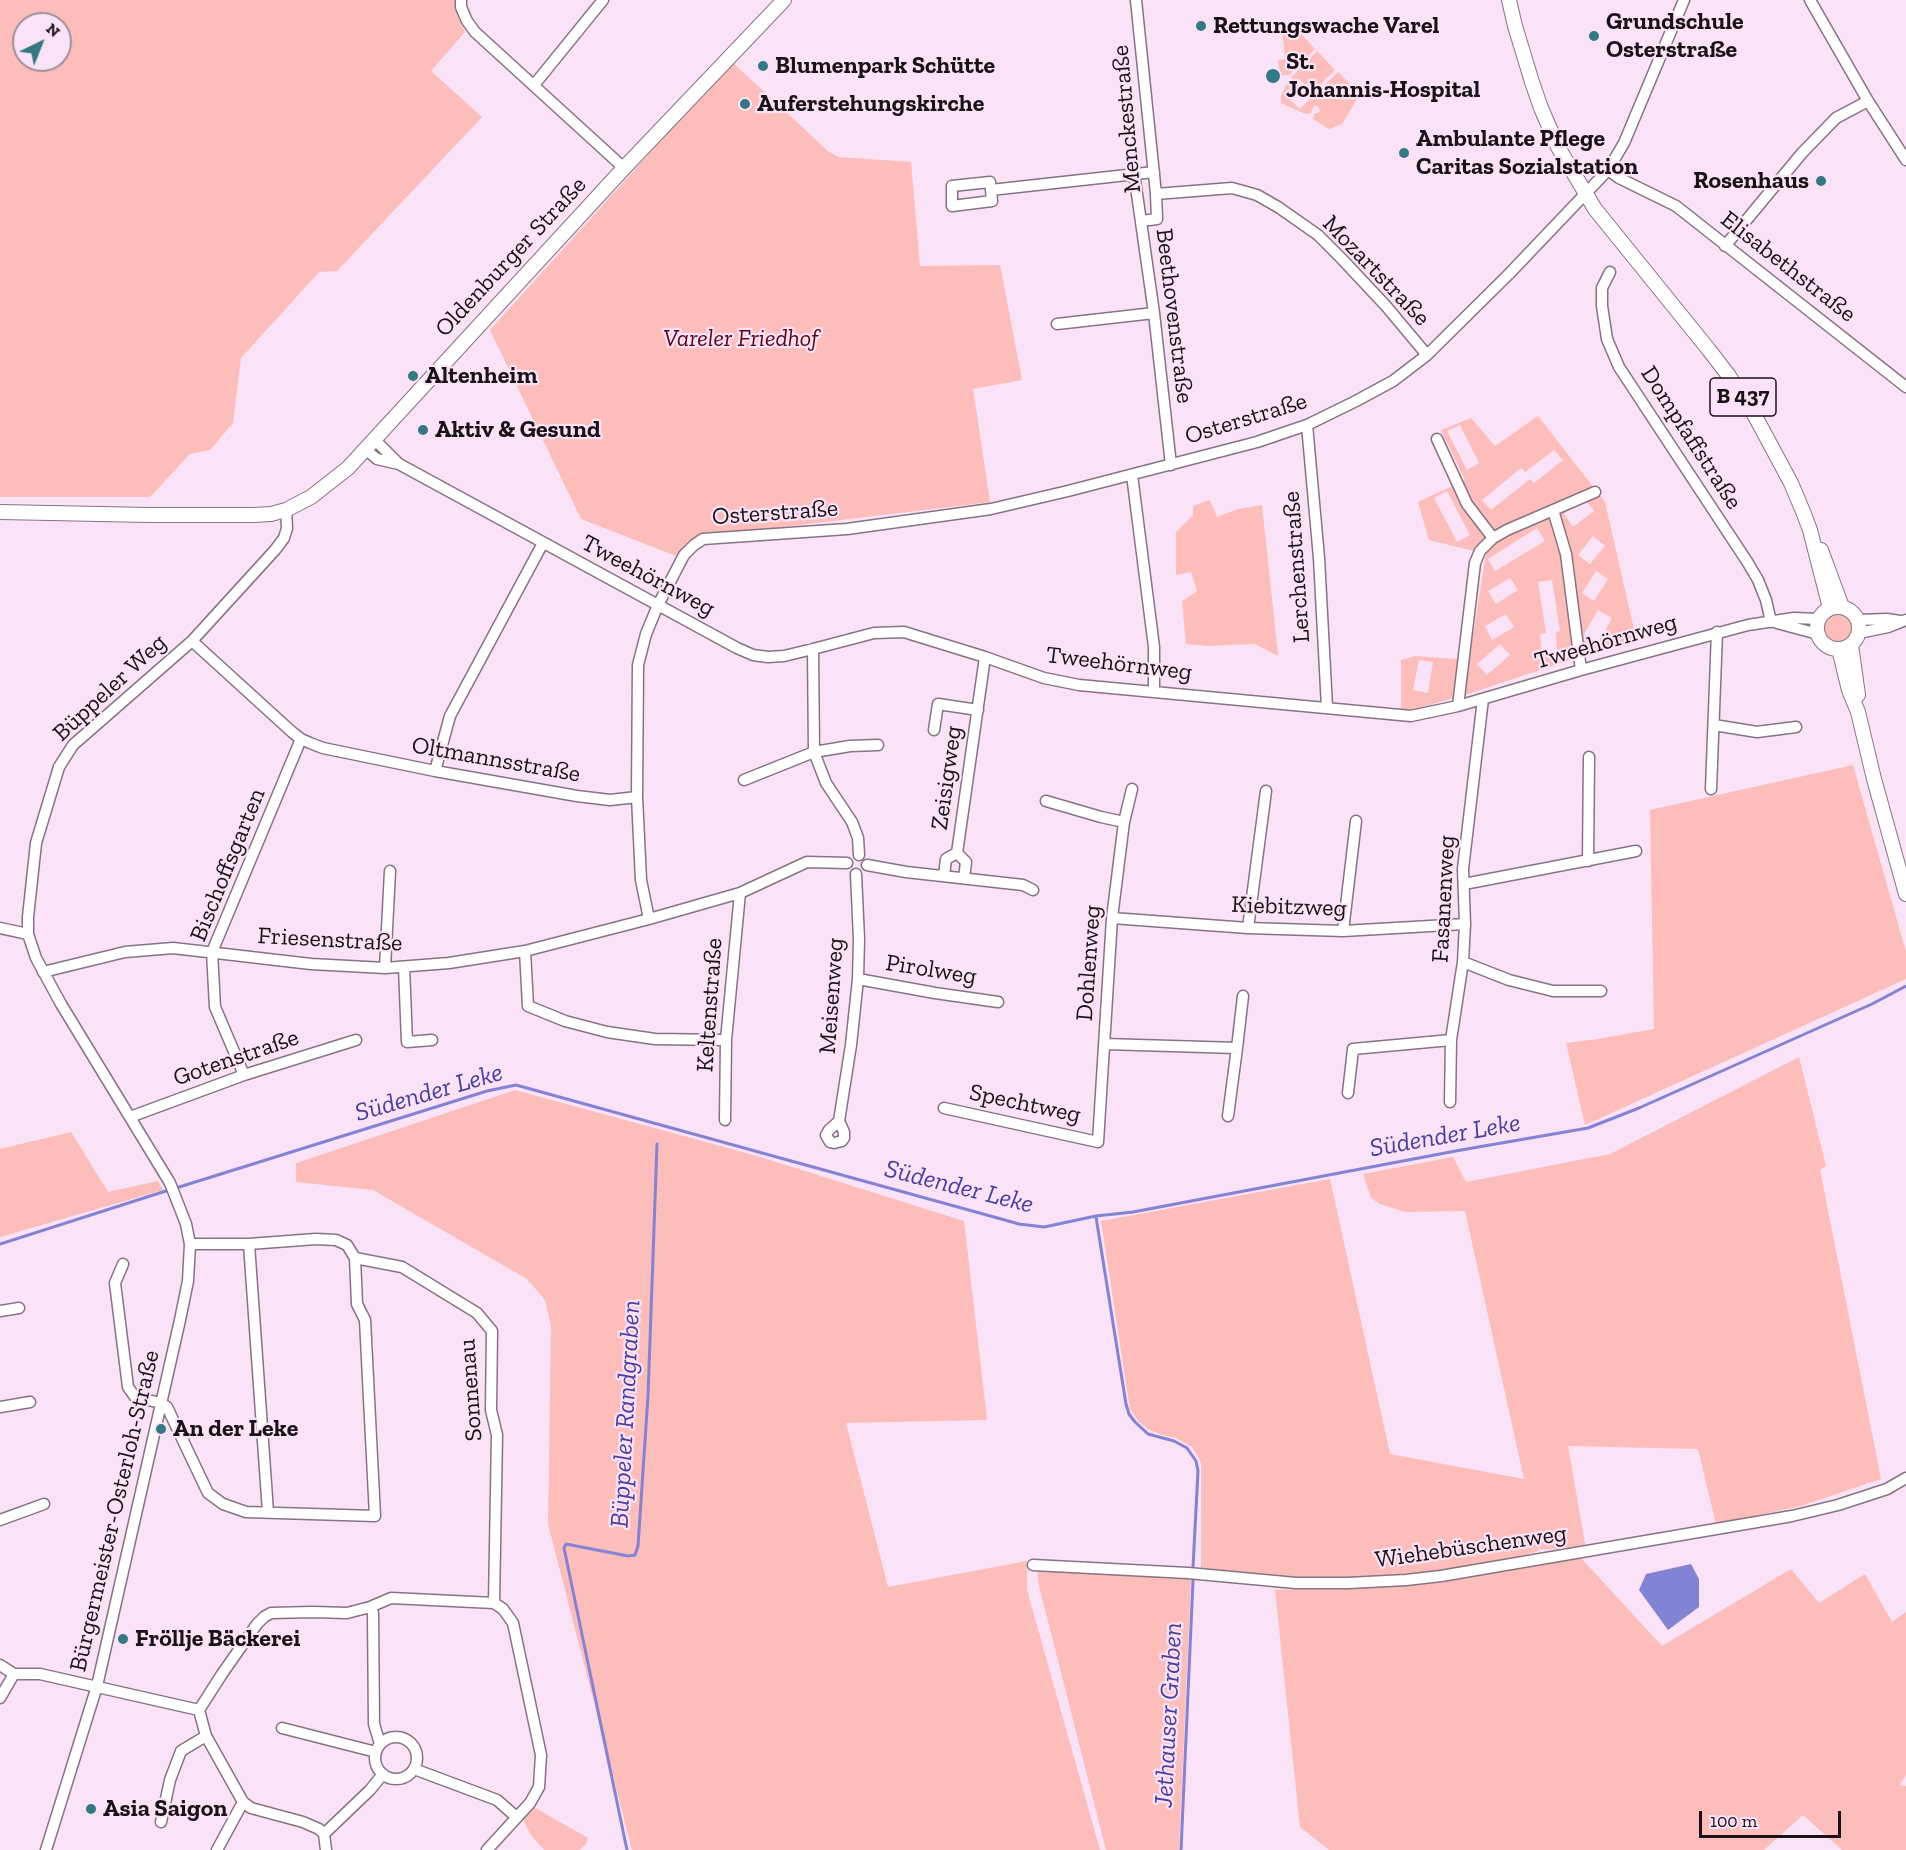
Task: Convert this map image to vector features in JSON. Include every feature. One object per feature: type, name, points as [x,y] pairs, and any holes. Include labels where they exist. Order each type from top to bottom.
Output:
[{"type":"main road","name":"Oldenburger Straße","points":[[0,512],[224,516],[271,514],[286,510],[311,498],[348,468],[624,168],[784,0]]},
{"type":"main road","name":"B 437","points":[[1509,0],[1541,108],[1558,147],[1585,193],[1616,236],[1709,350],[1743,397],[1779,461],[1810,530],[1836,608]]},
{"type":"main road","points":[[1845,647],[1831,648],[1824,644],[1818,634],[1822,614],[1836,608],[1852,611],[1858,627],[1845,647],[1850,690],[1858,712],[1906,894]]},
{"type":"street","points":[[461,0],[461,7],[467,21],[475,32],[624,168]]},
{"type":"street","points":[[534,85],[603,0]]},
{"type":"street","name":"Menckestraße","points":[[1136,0],[1157,219],[1141,221]]},
{"type":"street","name":"Osterstraße","points":[[658,605],[684,555],[703,539],[847,529],[991,510],[1257,442],[1307,425],[1352,404],[1393,381],[1426,355],[1509,274],[1608,170],[1624,143],[1684,0]]},
{"type":"street","points":[[1810,0],[1868,101],[1904,154]]},
{"type":"street","points":[[1725,246],[1802,153],[1836,117],[1868,101]]},
{"type":"street","name":"Elisabethstraße","points":[[1608,170],[1619,178],[1676,206],[1906,387]]},
{"type":"street","points":[[991,190],[1154,172]]},
{"type":"street","name":"Beethovenstraße","points":[[1134,173],[1154,313],[1171,465]]},
{"type":"street","name":"Mozartstraße","points":[[1156,194],[1232,188],[1257,195],[1278,207],[1318,235],[1386,306],[1426,355]]},
{"type":"street","name":"Dompfaffstraße","points":[[1610,273],[1602,288],[1602,306],[1607,339],[1619,367],[1748,563],[1766,600],[1771,621]]},
{"type":"street","points":[[1057,324],[1154,313]]},
{"type":"street","name":"Lerchenstraße","points":[[1307,425],[1319,558],[1327,707]]},
{"type":"street","points":[[1437,439],[1467,504],[1493,538]]},
{"type":"street","name":"Tweehörnweg","points":[[369,444],[399,464],[737,648],[768,657],[813,650],[874,633],[904,632],[1064,682],[1411,716],[1458,706],[1581,669],[1718,632],[1794,618],[1819,620]]},
{"type":"street","points":[[1132,475],[1154,647],[1154,692]]},
{"type":"street","points":[[1458,706],[1474,563],[1480,551],[1493,538],[1507,530],[1594,492]]},
{"type":"street","name":"Büppeler Weg","points":[[169,1181],[60,1004],[43,972],[28,934],[36,843],[59,767],[73,745],[192,640],[284,538],[287,528],[286,510]]},
{"type":"street","points":[[1553,510],[1566,554],[1581,669]]},
{"type":"street","points":[[435,771],[450,716],[543,543]]},
{"type":"street","points":[[648,919],[641,880],[637,797],[638,665],[646,634],[658,605]]},
{"type":"street","name":"Tweehörnweg","points":[[1771,621],[1818,634]]},
{"type":"street","points":[[1858,627],[1888,627],[1903,621]]},
{"type":"street","points":[[1711,789],[1718,632]]},
{"type":"street","name":"Oltmannsstraße","points":[[192,640],[301,739],[323,748],[592,799],[623,800],[637,797]]},
{"type":"street","points":[[813,650],[814,752],[826,783],[852,822],[858,838],[859,855]]},
{"type":"street","name":"Zeisigweg","points":[[957,853],[985,657]]},
{"type":"street","name":"Fasanenweg","points":[[1450,1102],[1451,1040],[1463,962],[1465,924],[1463,869],[1483,699]]},
{"type":"street","name":"Zeisigweg","points":[[934,730],[938,704],[978,710]]},
{"type":"street","points":[[1714,725],[1757,732],[1796,727]]},
{"type":"street","name":"Bischoffsgarten","points":[[244,1075],[215,1007],[212,952],[301,739]]},
{"type":"street","points":[[744,780],[814,752],[850,746],[878,745]]},
{"type":"street","points":[[1588,861],[1589,757]]},
{"type":"street","name":"Dohlenweg","points":[[1098,1142],[1112,918],[1124,822],[1132,789]]},
{"type":"street","points":[[1248,928],[1266,790]]},
{"type":"street","points":[[1046,801],[1124,822]]},
{"type":"street","points":[[1342,931],[1356,821]]},
{"type":"street","points":[[1464,884],[1636,851]]},
{"type":"street","name":"Zeisigweg","points":[[944,876],[946,859],[957,853]]},
{"type":"street","name":"Zeisigweg","points":[[957,853],[966,862],[964,878]]},
{"type":"street","points":[[859,855],[865,859],[867,866],[863,872],[856,874],[851,872],[848,864],[851,857],[859,855]]},
{"type":"street","name":"Friesenstraße","points":[[43,972],[125,952],[173,948],[311,964],[385,968],[458,962],[525,951],[740,893],[807,862],[848,864]]},
{"type":"street","points":[[867,866],[1023,885],[1033,890]]},
{"type":"street","points":[[385,968],[390,871]]},
{"type":"street","name":"Meisenweg","points":[[839,1121],[851,1045],[858,979],[856,874]]},
{"type":"street","name":"Keltenstraße","points":[[725,1120],[726,1040],[740,893]]},
{"type":"street","name":"Kiebitzweg","points":[[1112,918],[1248,928],[1342,931],[1465,924]]},
{"type":"street","points":[[0,928],[28,934]]},
{"type":"street","points":[[525,951],[528,1006],[565,1022],[607,1032],[655,1039],[726,1040]]},
{"type":"street","points":[[1463,962],[1509,980],[1553,991],[1601,991]]},
{"type":"street","points":[[404,967],[406,1042],[432,1040]]},
{"type":"street","name":"Pirolweg","points":[[858,979],[998,1002]]},
{"type":"street","points":[[1228,1116],[1243,996]]},
{"type":"street","name":"Gotenstraße","points":[[130,1117],[244,1075],[356,1040]]},
{"type":"street","points":[[1348,1093],[1353,1049],[1451,1040]]},
{"type":"street","points":[[1105,1044],[1237,1048]]},
{"type":"street","name":"Spechtweg","points":[[944,1108],[1098,1142]]},
{"type":"street","name":"Bürgermeister-Osterloh-Straße","points":[[46,1850],[97,1686],[188,1281],[190,1244],[186,1224],[169,1181]]},
{"type":"street","points":[[123,1264],[115,1283],[128,1387],[135,1397],[161,1403],[167,1407],[207,1493],[224,1504],[246,1512],[375,1516],[365,1320],[357,1304],[355,1258],[347,1245],[336,1240],[316,1239],[249,1244],[190,1244]]},
{"type":"street","points":[[249,1244],[268,1512]]},
{"type":"street","name":"Sonnenau","points":[[355,1258],[402,1267],[477,1313],[492,1331],[491,1410],[497,1434],[494,1603]]},
{"type":"street","points":[[0,1311],[19,1308]]},
{"type":"street","points":[[0,1407],[30,1402]]},
{"type":"street","name":"Wiehebüschenweg","points":[[1033,1565],[1188,1573],[1296,1584],[1406,1580],[1792,1516],[1848,1502],[1887,1489],[1906,1478]]},
{"type":"street","points":[[0,1520],[44,1504]]},
{"type":"street","points":[[326,1850],[324,1834],[319,1829],[303,1822],[251,1808],[243,1802],[206,1736],[199,1710],[264,1617],[271,1614],[347,1613],[391,1598],[494,1603],[503,1609],[513,1623],[541,1755],[539,1787],[530,1803],[487,1850]]},
{"type":"street","points":[[370,1607],[374,1724],[378,1748],[375,1760],[383,1774],[391,1778],[408,1775],[414,1769],[417,1759],[415,1749],[409,1741],[399,1737],[389,1738],[378,1748]]},
{"type":"street","points":[[0,1665],[14,1674],[40,1674],[199,1710]]},
{"type":"street","points":[[0,1698],[14,1674]]},
{"type":"street","points":[[282,1728],[378,1748]]},
{"type":"street","points":[[160,1822],[170,1780],[181,1751],[206,1736]]},
{"type":"street","points":[[414,1769],[497,1800],[513,1814]]},
{"type":"street","points":[[324,1834],[370,1790],[383,1774]]},
{"type":"street","points":[[217,1850],[243,1802]]},
{"type":"green space","points":[[0,0],[455,0],[458,18],[465,32],[431,71],[482,117],[337,271],[319,272],[241,358],[233,423],[210,450],[190,454],[150,497],[0,497]]},
{"type":"green space","points":[[1291,23],[1315,49],[1289,75],[1280,75],[1278,60],[1285,59],[1282,26]]},
{"type":"green space","points":[[1317,51],[1335,70],[1313,92],[1299,79],[1284,94],[1300,109],[1338,72],[1360,94],[1342,124],[1329,129],[1313,119],[1314,114],[1320,112],[1318,106],[1314,105],[1311,113],[1305,114],[1281,103],[1281,96],[1288,81]]},
{"type":"green space","name":"Vareler Friedhof","points":[[732,62],[829,152],[839,157],[911,162],[920,266],[1000,265],[1022,380],[973,389],[990,502],[701,537],[688,541],[676,556],[581,519],[490,330]]},
{"type":"green space","points":[[1538,416],[1605,502],[1636,638],[1468,694],[1415,709],[1401,710],[1401,660],[1415,656],[1469,660],[1486,554],[1429,540],[1418,502],[1465,480],[1441,430],[1471,418],[1495,446]],"holes":[[[1460,425],[1479,463],[1467,470],[1447,431]],[[1554,450],[1563,460],[1534,483],[1530,479],[1491,510],[1482,500],[1521,468],[1525,472]],[[1447,491],[1470,535],[1457,542],[1434,498]],[[1585,499],[1594,511],[1573,527],[1564,514]],[[1537,528],[1545,541],[1495,571],[1488,559]],[[1593,536],[1605,546],[1590,564],[1578,555]],[[1596,571],[1608,579],[1594,601],[1582,593]],[[1510,578],[1518,590],[1496,604],[1488,591]],[[1552,580],[1560,631],[1556,632],[1557,655],[1542,656],[1540,634],[1546,633],[1538,582]],[[1598,610],[1612,618],[1597,645],[1583,636]],[[1506,614],[1514,627],[1492,640],[1485,626]],[[1500,644],[1510,655],[1487,675],[1477,664]],[[1419,660],[1433,662],[1428,693],[1413,690]]]},
{"type":"green space","points":[[1210,500],[1217,517],[1238,509],[1262,505],[1278,656],[1255,644],[1207,646],[1186,644],[1182,601],[1197,591],[1191,572],[1176,575],[1176,532],[1193,515],[1193,506]]},
{"type":"green space","points":[[1838,613],[1844,614],[1852,622],[1852,634],[1844,642],[1838,643],[1832,642],[1824,634],[1823,628],[1824,622],[1832,614]]},
{"type":"green space","points":[[1853,765],[1906,952],[1906,979],[1585,1125],[1566,1043],[1654,1029],[1650,810]]},
{"type":"green space","points":[[1799,1057],[1826,1166],[1820,1170],[1881,1479],[1801,1506],[1716,1524],[1698,1449],[1568,1446],[1586,1549],[1540,1549],[1534,1524],[1539,1551],[1496,1563],[1389,1577],[1294,1580],[1201,1568],[1201,1462],[1192,1447],[1176,1438],[1148,1429],[1139,1422],[1130,1409],[1101,1221],[1330,1179],[1390,1454],[1524,1479],[1465,1211],[1405,1212],[1380,1204],[1371,1198],[1363,1174],[1453,1157],[1466,1182],[1610,1154]]},
{"type":"green space","points":[[515,1090],[757,1156],[964,1221],[987,1420],[846,1423],[888,1587],[1027,1561],[1027,1590],[1100,1850],[632,1850],[548,1524],[551,1326],[545,1300],[527,1279],[373,1190],[296,1182],[296,1163]]},
{"type":"green space","points":[[71,1132],[108,1192],[158,1181],[163,1190],[0,1237],[0,1149]]},
{"type":"green space","points":[[1581,1558],[1662,1646],[1791,1569],[1819,1603],[1865,1574],[1892,1622],[1906,1612],[1906,1775],[1900,1785],[1906,1786],[1906,1850],[1842,1850],[1803,1815],[1764,1850],[1329,1850],[1300,1827],[1275,1590],[1423,1583]]},
{"type":"green space","points":[[1037,1568],[1191,1579],[1179,1850],[1106,1850],[1039,1586]]},
{"type":"green space","points":[[532,1806],[588,1838],[586,1844],[580,1850],[544,1850],[530,1834],[522,1817]]},
{"type":"shaded area","points":[[1691,1564],[1699,1579],[1699,1607],[1668,1630],[1639,1590],[1646,1574]]},
{"type":"waterway","name":"Südender Leke","points":[[176,1188],[487,1091],[516,1085],[1019,1224],[1044,1227],[1588,1128],[1639,1108],[1872,1004],[1906,986]]},
{"type":"waterway","name":"Büppeler Randgraben","points":[[627,1850],[564,1548],[566,1544],[628,1556],[635,1555],[638,1546],[648,1396],[657,1144]]},
{"type":"waterway","name":"Südender Leke","points":[[0,1244],[169,1190]]},
{"type":"waterway","name":"Jethauser Graben","points":[[1096,1217],[1129,1414],[1148,1434],[1174,1441],[1187,1448],[1196,1461],[1198,1471],[1193,1567]]},
{"type":"waterway","name":"Jethauser Graben","points":[[1181,1850],[1193,1581]]},
{"type":"place","name":"Rettungswache Varel","points":[[1201,26]]},
{"type":"place","name":"Grundschule Osterstraße","points":[[1594,36]]},
{"type":"place","name":"Blumenpark Schütte","points":[[763,66]]},
{"type":"place","name":"St. Johannis-Hospital","points":[[1273,76]]},
{"type":"place","name":"Auferstehungskirche","points":[[745,104]]},
{"type":"place","name":"Ambulante Pflege Caritas Sozialstation","points":[[1404,153]]},
{"type":"place","name":"Rosenhaus","points":[[1821,181]]},
{"type":"place","name":"Altenheim","points":[[413,376]]},
{"type":"place","name":"Aktiv & Gesund","points":[[423,430]]},
{"type":"place","name":"An der Leke","points":[[161,1429]]},
{"type":"place","name":"Fröllje Bäckerei","points":[[123,1639]]},
{"type":"place","name":"Asia Saigon","points":[[91,1809]]}]
